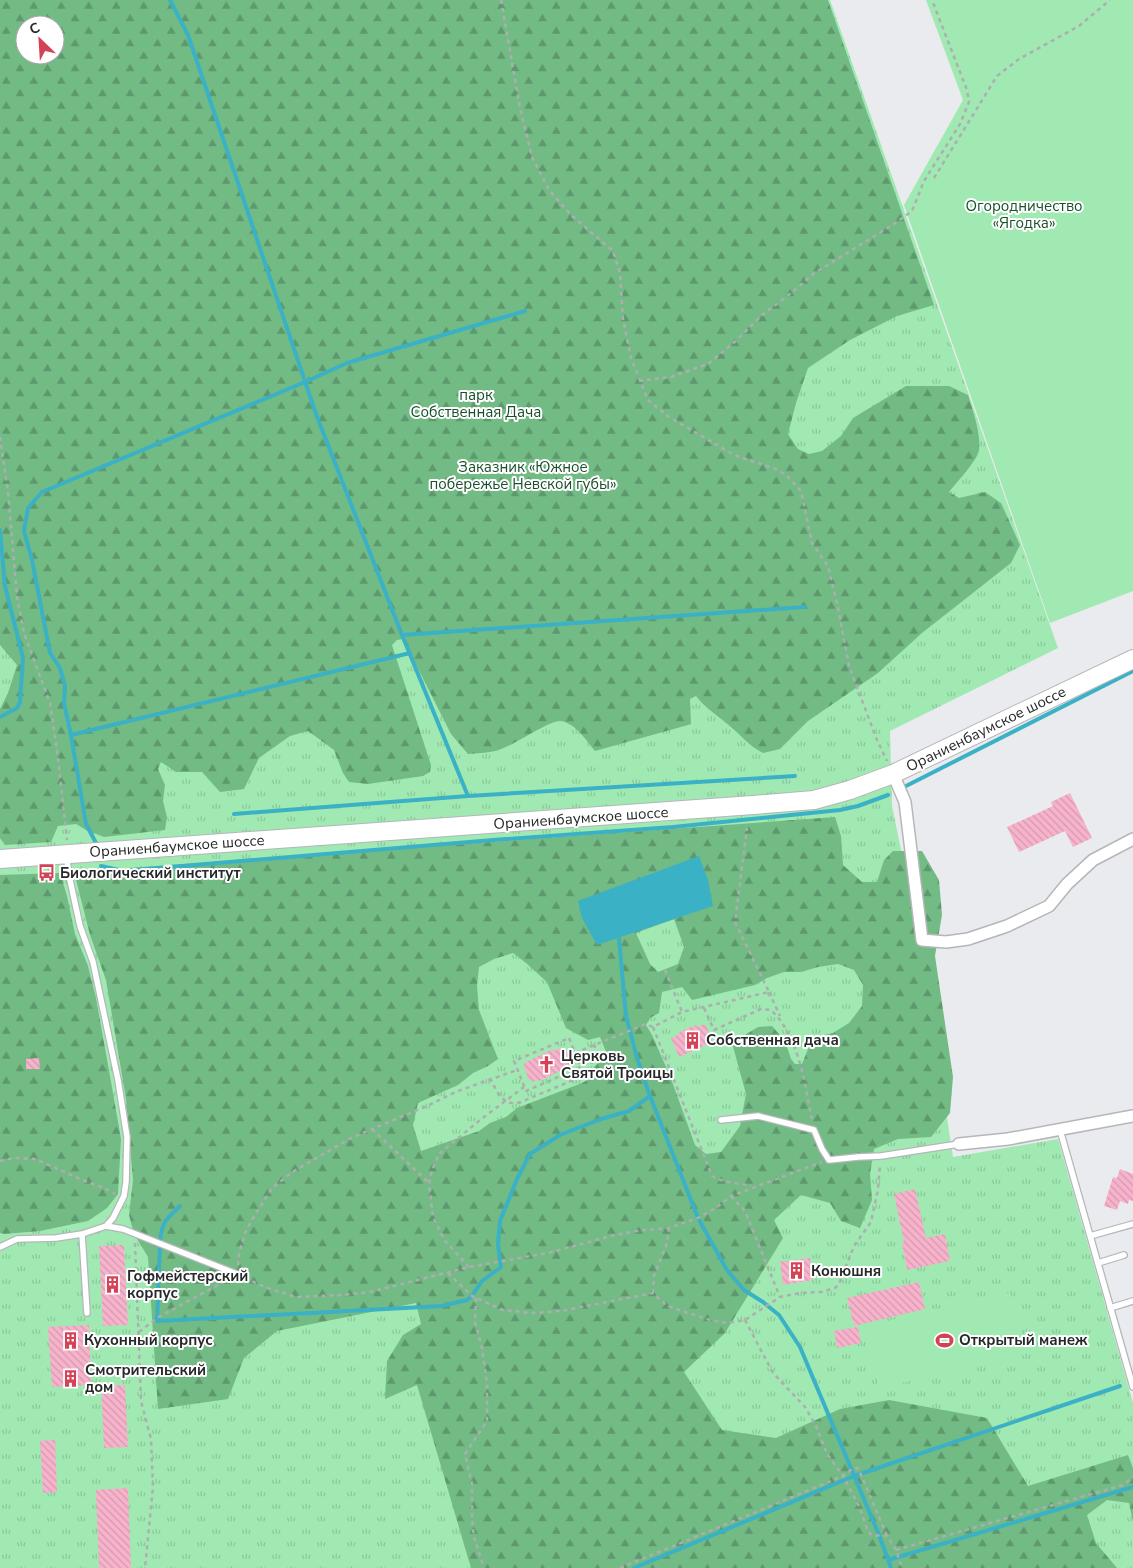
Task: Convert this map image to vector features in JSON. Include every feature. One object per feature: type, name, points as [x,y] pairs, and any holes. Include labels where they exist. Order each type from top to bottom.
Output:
[{"type":"main road","name":"Ораниенбаумское шоссе","points":[[0,858],[805,801],[850,790],[893,774],[1133,658]]},
{"type":"street","points":[[893,774],[905,802],[922,940],[946,942],[968,939],[1006,926],[1048,906],[1067,884],[1093,860],[1133,839]]},
{"type":"street","points":[[959,1144],[1008,1139],[1133,1116]]},
{"type":"lane","points":[[67,854],[68,871],[80,926],[93,962],[118,1080],[126,1137],[126,1182],[123,1198],[113,1218],[106,1226]]},
{"type":"lane","points":[[721,1120],[758,1116],[814,1130],[829,1160],[858,1156],[880,1156],[959,1144]]},
{"type":"lane","points":[[1060,1130],[1133,1387]]},
{"type":"lane","points":[[1090,1236],[1133,1224]]},
{"type":"lane","points":[[0,1248],[17,1239],[56,1238],[82,1234],[106,1226],[123,1229],[237,1274]]},
{"type":"lane","points":[[82,1234],[87,1313]]},
{"type":"lane","points":[[1098,1263],[1124,1255]]},
{"type":"lane","points":[[1110,1308],[1133,1301]]},
{"type":"path","points":[[502,0],[520,108],[532,157],[549,190],[571,215],[613,251],[620,274],[623,320],[631,358],[648,400],[669,418],[734,455],[785,474],[801,491],[812,543],[828,566],[849,666],[876,740],[893,774]]},
{"type":"path","points":[[639,381],[671,377],[708,364],[737,340],[761,316],[813,274],[912,211],[924,181],[960,124],[969,102],[967,90],[932,0]]},
{"type":"path","points":[[934,178],[997,76],[1019,59],[1079,26],[1110,0]]},
{"type":"path","points":[[0,437],[8,490],[17,597],[24,634],[50,703],[58,758],[67,854]]},
{"type":"path","points":[[747,828],[735,922],[790,1035],[804,1082],[814,1130]]},
{"type":"path","points":[[665,970],[682,1012]]},
{"type":"path","points":[[653,1027],[682,1012],[769,992]]},
{"type":"path","points":[[704,1008],[714,1030],[761,1009],[771,1010],[781,1019]]},
{"type":"path","points":[[575,1053],[646,1024],[653,1027],[712,1176],[721,1182],[735,1182],[752,1186]]},
{"type":"path","points":[[569,1038],[575,1053],[581,1067],[526,1091],[514,1061],[569,1038]]},
{"type":"path","points":[[490,1078],[498,1094],[505,1101],[515,1104],[590,1073],[595,1045]]},
{"type":"path","points":[[237,1274],[239,1254],[245,1233],[272,1188],[301,1167],[350,1138],[490,1078],[500,1077],[517,1070]]},
{"type":"path","points":[[469,1268],[445,1241],[433,1217],[429,1184],[432,1170],[439,1154],[524,1086]]},
{"type":"path","points":[[372,1129],[429,1184]]},
{"type":"path","points":[[652,1293],[667,1306],[710,1320],[727,1323],[745,1320],[780,1297],[800,1293],[821,1292],[835,1288],[840,1284],[854,1246],[871,1222],[878,1189],[880,1156]]},
{"type":"path","points":[[0,1161],[14,1158],[34,1159],[104,1188],[123,1198]]},
{"type":"path","points":[[237,1274],[265,1287],[296,1297],[370,1292],[469,1268],[548,1253],[642,1230],[669,1228],[698,1218],[716,1208],[731,1196],[752,1186],[829,1160]]},
{"type":"path","points":[[731,1196],[745,1211],[780,1297]]},
{"type":"path","points":[[652,1293],[654,1276],[667,1243],[669,1228]]},
{"type":"path","points":[[134,1234],[142,1401],[151,1439],[153,1487],[145,1568]]},
{"type":"path","points":[[448,1273],[476,1298],[504,1310],[532,1313],[561,1311],[652,1293]]},
{"type":"path","points":[[138,1332],[157,1318],[237,1274]]},
{"type":"path","points":[[476,1298],[475,1322],[482,1348],[487,1383],[487,1421],[465,1454],[472,1484],[474,1537],[484,1568]]},
{"type":"path","points":[[745,1320],[773,1373],[805,1407],[816,1426],[827,1454],[843,1476],[860,1508],[868,1532],[872,1535],[883,1534],[887,1536]]},
{"type":"path","points":[[620,1568],[843,1476],[852,1469],[858,1468],[862,1473],[887,1536],[896,1550],[902,1568]]},
{"type":"path","points":[[896,1550],[1123,1485],[1133,1477]]},
{"type":"green space","name":"Заказник «Южное побережье Невской губы»","points":[[0,0],[830,0],[1058,648],[890,731],[892,806],[921,947],[953,1157],[1058,1139],[1133,1403],[1133,1568],[0,1568]]},
{"type":"green space","name":"парк Собственная Дача","points":[[0,0],[828,0],[934,305],[897,316],[850,340],[808,368],[788,434],[798,449],[809,454],[822,451],[841,436],[853,418],[906,386],[949,386],[968,395],[978,429],[979,450],[971,465],[949,492],[959,498],[985,492],[1001,503],[1020,545],[1011,563],[922,633],[878,673],[808,721],[780,749],[763,753],[704,705],[696,696],[690,699],[691,724],[595,751],[576,729],[561,721],[548,724],[502,749],[492,752],[468,754],[451,734],[403,639],[397,640],[392,645],[431,765],[430,772],[423,776],[368,784],[349,782],[343,773],[334,750],[308,731],[290,736],[259,758],[244,789],[220,792],[202,772],[176,772],[161,762],[158,769],[165,785],[163,801],[167,817],[165,830],[104,837],[76,824],[58,826],[51,842],[5,845],[0,838],[0,709],[8,693],[17,665],[0,645]]},
{"type":"green space","name":"Огородничество «Ягодка»","points":[[926,0],[1133,0],[1133,591],[1050,623],[904,205],[963,100]]},
{"type":"green space","points":[[835,817],[841,836],[843,865],[862,882],[877,882],[884,860],[893,851],[922,851],[939,880],[942,915],[935,956],[953,1077],[950,1113],[931,1137],[898,1139],[874,1149],[870,1174],[872,1200],[860,1228],[841,1221],[830,1203],[801,1195],[774,1220],[783,1238],[725,1333],[684,1372],[722,1430],[776,1438],[840,1409],[889,1400],[987,1418],[1028,1486],[1128,1455],[1133,1468],[1133,1522],[1129,1503],[1107,1500],[1087,1515],[1096,1543],[1117,1568],[471,1568],[417,1385],[385,1399],[387,1361],[403,1335],[421,1324],[416,1303],[277,1331],[244,1358],[228,1399],[158,1409],[148,1257],[134,1234],[129,1215],[133,1180],[126,1099],[106,980],[90,935],[74,872]],"holes":[[[674,919],[684,947],[678,964],[658,972],[650,964],[636,933],[619,939]],[[513,953],[547,982],[566,1028],[588,1040],[600,1037],[607,1054],[594,1067],[591,1078],[582,1083],[517,1108],[506,1117],[490,1123],[479,1131],[421,1151],[413,1125],[418,1103],[458,1085],[473,1073],[498,1059],[479,1010],[477,986],[479,967],[494,959]],[[838,964],[854,970],[863,985],[862,1006],[849,1023],[833,1033],[816,1037],[808,1049],[802,1064],[795,1064],[791,1059],[785,1041],[772,1026],[758,1027],[732,1043],[746,1094],[740,1126],[721,1152],[706,1154],[695,1145],[670,1076],[646,1025],[650,1018],[659,1013],[662,992],[682,987],[692,1000],[755,985],[784,972],[801,972]]]},
{"type":"green space","points":[[60,873],[75,934],[88,966],[96,998],[121,1139],[118,1194],[107,1208],[88,1221],[40,1231],[4,1234],[0,1233],[0,875]]},
{"type":"green space","name":"Открытый манеж","points":[[1010,1293],[1025,1355],[879,1388],[865,1326]]},
{"type":"water","points":[[699,856],[708,880],[713,906],[597,945],[582,918],[578,901]]},
{"type":"building","points":[[1070,793],[1092,838],[1073,847],[1065,831],[1019,852],[1007,827],[1053,806],[1051,802]]},
{"type":"building","name":"Собственная дача","points":[[705,1024],[713,1042],[679,1057],[671,1038],[680,1034],[679,1032],[696,1025],[697,1027]]},
{"type":"building","name":"Церковь Святой Троицы","points":[[563,1047],[566,1050],[571,1066],[539,1081],[532,1082],[531,1079],[529,1080],[524,1063],[553,1049],[554,1051]]},
{"type":"building","points":[[39,1058],[40,1069],[26,1069],[26,1059]]},
{"type":"building","points":[[1120,1169],[1133,1174],[1133,1201],[1129,1200],[1128,1204],[1120,1201],[1117,1210],[1104,1206],[1113,1177],[1117,1178]]},
{"type":"building","points":[[915,1189],[926,1238],[945,1234],[950,1261],[907,1270],[902,1243],[904,1242],[894,1194]]},
{"type":"building","name":"Гофмейстерский корпус","points":[[124,1245],[128,1325],[103,1326],[99,1246]]},
{"type":"building","name":"Конюшня","points":[[810,1258],[813,1280],[783,1285],[780,1262]]},
{"type":"building","points":[[919,1282],[925,1309],[854,1326],[847,1298]]},
{"type":"building","points":[[89,1325],[91,1385],[52,1387],[48,1327]]},
{"type":"building","points":[[858,1327],[861,1343],[837,1348],[834,1331]]},
{"type":"building","points":[[125,1385],[128,1447],[104,1448],[101,1386]]},
{"type":"building","points":[[55,1440],[57,1492],[43,1493],[40,1441]]},
{"type":"building","points":[[128,1488],[131,1568],[99,1568],[96,1490]]},
{"type":"waterway","points":[[170,0],[188,35],[316,414],[402,635],[468,796]]},
{"type":"waterway","points":[[71,735],[64,703],[65,686],[60,668],[50,653],[32,560],[24,531],[28,508],[42,492],[347,363],[525,311]]},
{"type":"waterway","points":[[0,530],[5,586],[23,658],[20,702],[17,708],[0,717]]},
{"type":"waterway","points":[[402,635],[805,607]]},
{"type":"waterway","points":[[96,843],[86,824],[71,735],[410,653]]},
{"type":"waterway","points":[[906,786],[1133,671]]},
{"type":"waterway","points":[[234,814],[468,796],[795,776]]},
{"type":"waterway","points":[[101,866],[123,871],[673,827],[840,810],[858,806],[888,795]]},
{"type":"waterway","points":[[619,939],[626,1016],[637,1058],[698,1218],[727,1270],[744,1290],[779,1315],[800,1347],[891,1568]]},
{"type":"waterway","points":[[160,1245],[157,1321],[442,1306],[467,1300],[482,1281],[501,1267],[498,1244],[500,1221],[517,1179],[530,1154],[560,1135],[601,1119],[629,1111],[650,1096]]},
{"type":"waterway","points":[[160,1242],[165,1222],[180,1206]]},
{"type":"waterway","points":[[634,1568],[854,1476],[1120,1386]]},
{"type":"waterway","points":[[888,1560],[1133,1487]]},
{"type":"place","name":"Биологический институт","points":[[46,873]]},
{"type":"place","name":"Собственная дача","points":[[692,1040]]},
{"type":"place","name":"Церковь Святой Троицы","points":[[547,1065]]},
{"type":"place","name":"Конюшня","points":[[797,1271]]},
{"type":"place","name":"Гофмейстерский корпус","points":[[113,1285]]},
{"type":"place","name":"Кухонный корпус","points":[[70,1340]]},
{"type":"place","name":"Открытый манеж","points":[[945,1340]]},
{"type":"place","name":"Смотрительский дом","points":[[71,1379]]}]
